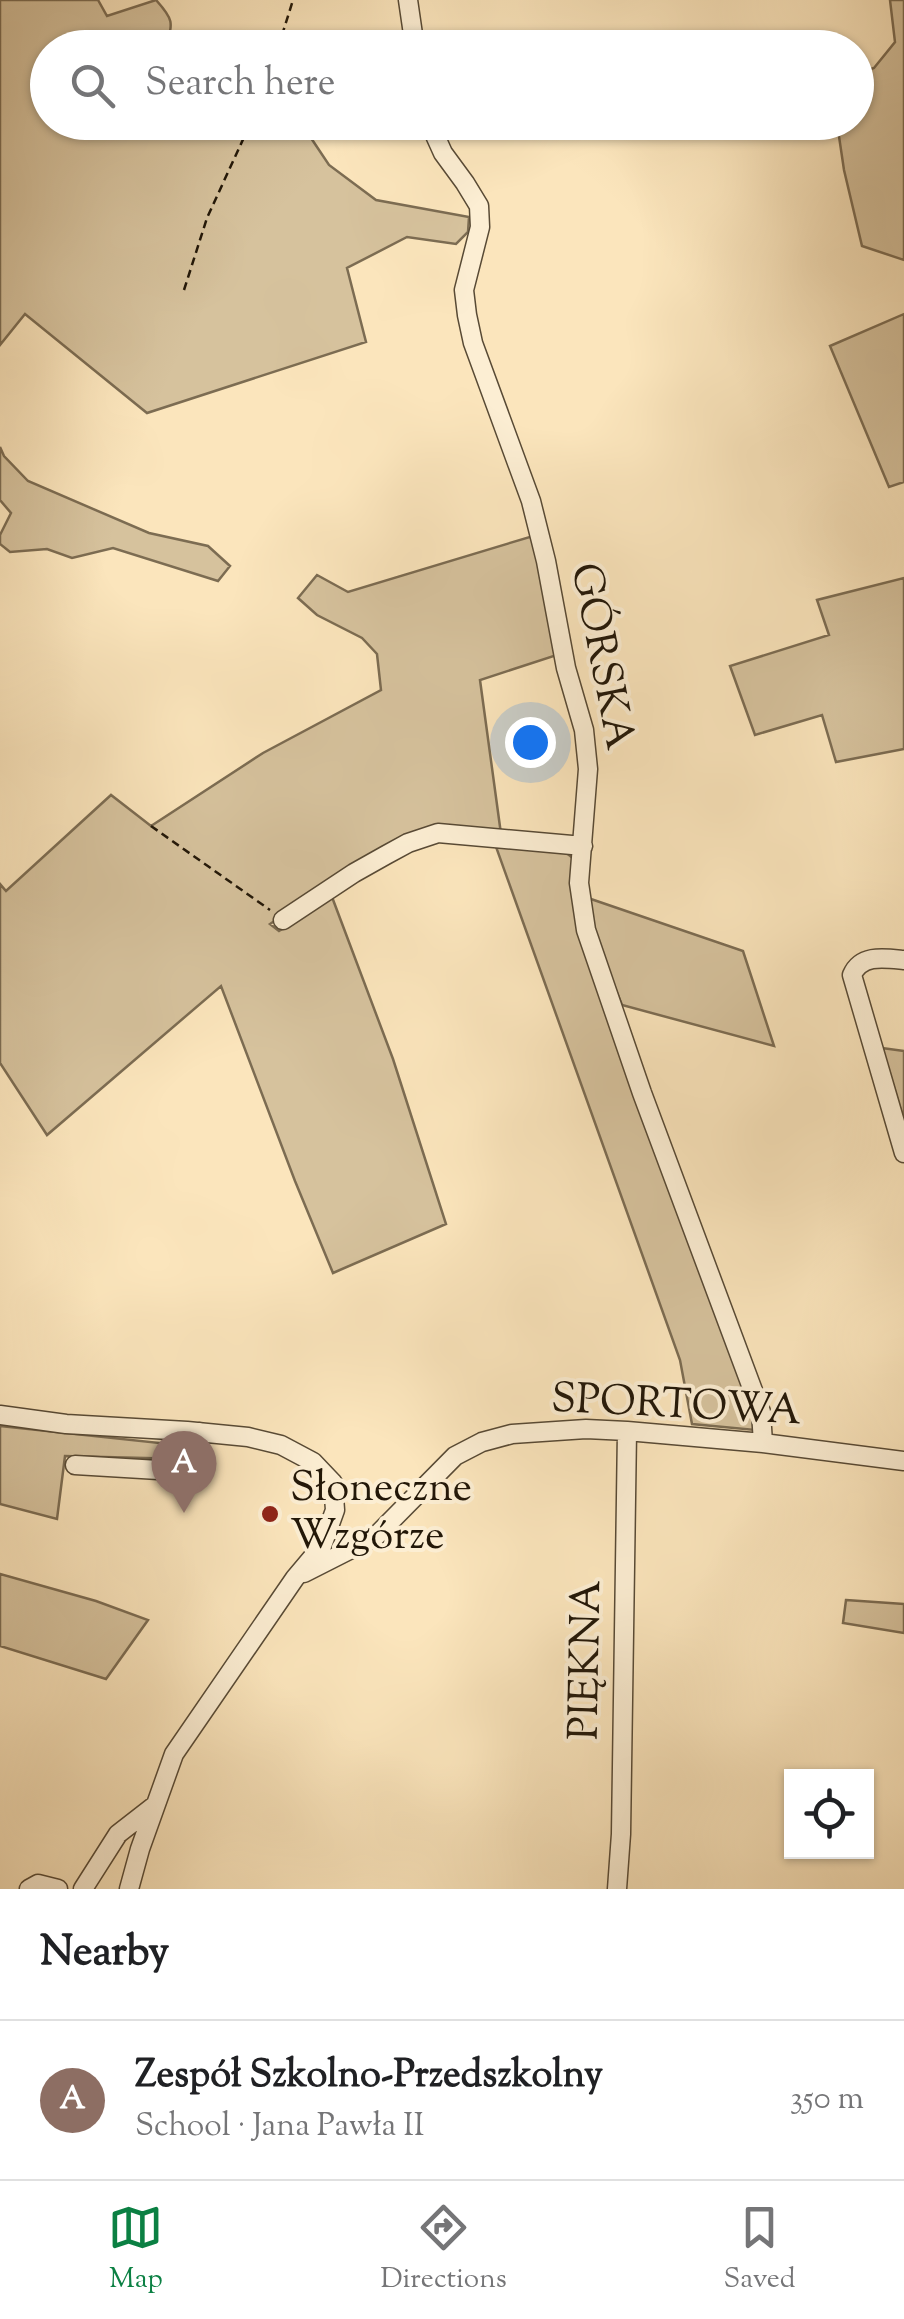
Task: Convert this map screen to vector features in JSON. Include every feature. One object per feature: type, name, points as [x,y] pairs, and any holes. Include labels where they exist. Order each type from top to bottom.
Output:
[{"type":"street","points":[[408,0],[412,30]]},
{"type":"street","name":"GÓRSKA","points":[[437,140],[479,206],[480,227],[464,290],[467,315],[473,343],[531,501],[566,668],[584,730],[588,769],[578,883],[586,930],[762,1412],[762,1443]]},
{"type":"street","points":[[283,920],[386,855],[438,833],[583,846]]},
{"type":"street","points":[[904,960],[863,961],[852,975],[904,1153]]},
{"type":"street","points":[[0,1415],[66,1424],[200,1432],[282,1444],[313,1462],[333,1483],[336,1510],[322,1546],[295,1578],[174,1754],[129,1889]]},
{"type":"street","name":"SPORTOWA","points":[[295,1578],[375,1537],[454,1456],[482,1442],[512,1434],[586,1429],[627,1431],[904,1460]]},
{"type":"street","name":"PIĘKNA","points":[[617,1889],[622,1834],[627,1431]]},
{"type":"street","points":[[75,1465],[174,1471],[189,1466],[200,1432]]},
{"type":"street","points":[[329,1528],[364,1543]]},
{"type":"street","points":[[83,1889],[118,1834],[154,1806]]},
{"type":"street","points":[[30,1889],[38,1884],[58,1889]]},
{"type":"path","points":[[284,30],[293,0]]},
{"type":"path","points":[[184,290],[208,218],[243,140]]},
{"type":"path","points":[[151,826],[283,920]]},
{"type":"shaded area","points":[[0,0],[98,0],[107,16],[156,0],[171,26],[170,30],[30,30],[30,140],[312,140],[329,165],[376,200],[469,217],[468,232],[456,244],[407,237],[347,268],[366,342],[147,413],[25,314],[0,345]]},
{"type":"shaded area","points":[[890,0],[904,0],[904,260],[862,246],[840,140],[874,140],[874,68],[895,42]]},
{"type":"shaded area","points":[[904,314],[904,482],[889,487],[830,346]]},
{"type":"shaded area","points":[[0,447],[28,481],[149,533],[208,546],[230,566],[218,581],[113,548],[72,558],[47,549],[10,552],[0,544],[0,535],[11,513],[0,500]]},
{"type":"shaded area","points":[[533,536],[557,655],[480,680],[501,834],[428,830],[338,877],[270,924],[279,931],[332,897],[393,1059],[446,1224],[333,1273],[221,986],[47,1135],[0,1063],[0,884],[6,891],[111,795],[151,826],[263,753],[381,690],[377,654],[362,638],[317,615],[298,598],[317,575],[348,592]]},
{"type":"shaded area","points":[[904,578],[904,749],[836,762],[822,715],[755,735],[730,666],[829,635],[817,600]]},
{"type":"shaded area","points":[[495,844],[564,851],[574,859],[572,893],[757,1416],[755,1430],[692,1424],[680,1360]]},
{"type":"shaded area","points":[[588,898],[743,951],[774,1046],[622,1005],[597,944]]},
{"type":"shaded area","points":[[882,1048],[904,1051],[904,1121]]},
{"type":"shaded area","points":[[0,1426],[188,1446],[186,1459],[65,1456],[57,1519],[0,1504]]},
{"type":"shaded area","points":[[0,1574],[148,1620],[106,1679],[0,1646]]},
{"type":"shaded area","points":[[846,1600],[904,1604],[904,1633],[843,1623]]},
{"type":"place","name":"Zespół Szkolno-Przedszkolny","points":[[184,1513]]},
{"type":"place","name":"Słoneczne Wzgórze","points":[[270,1514]]}]
